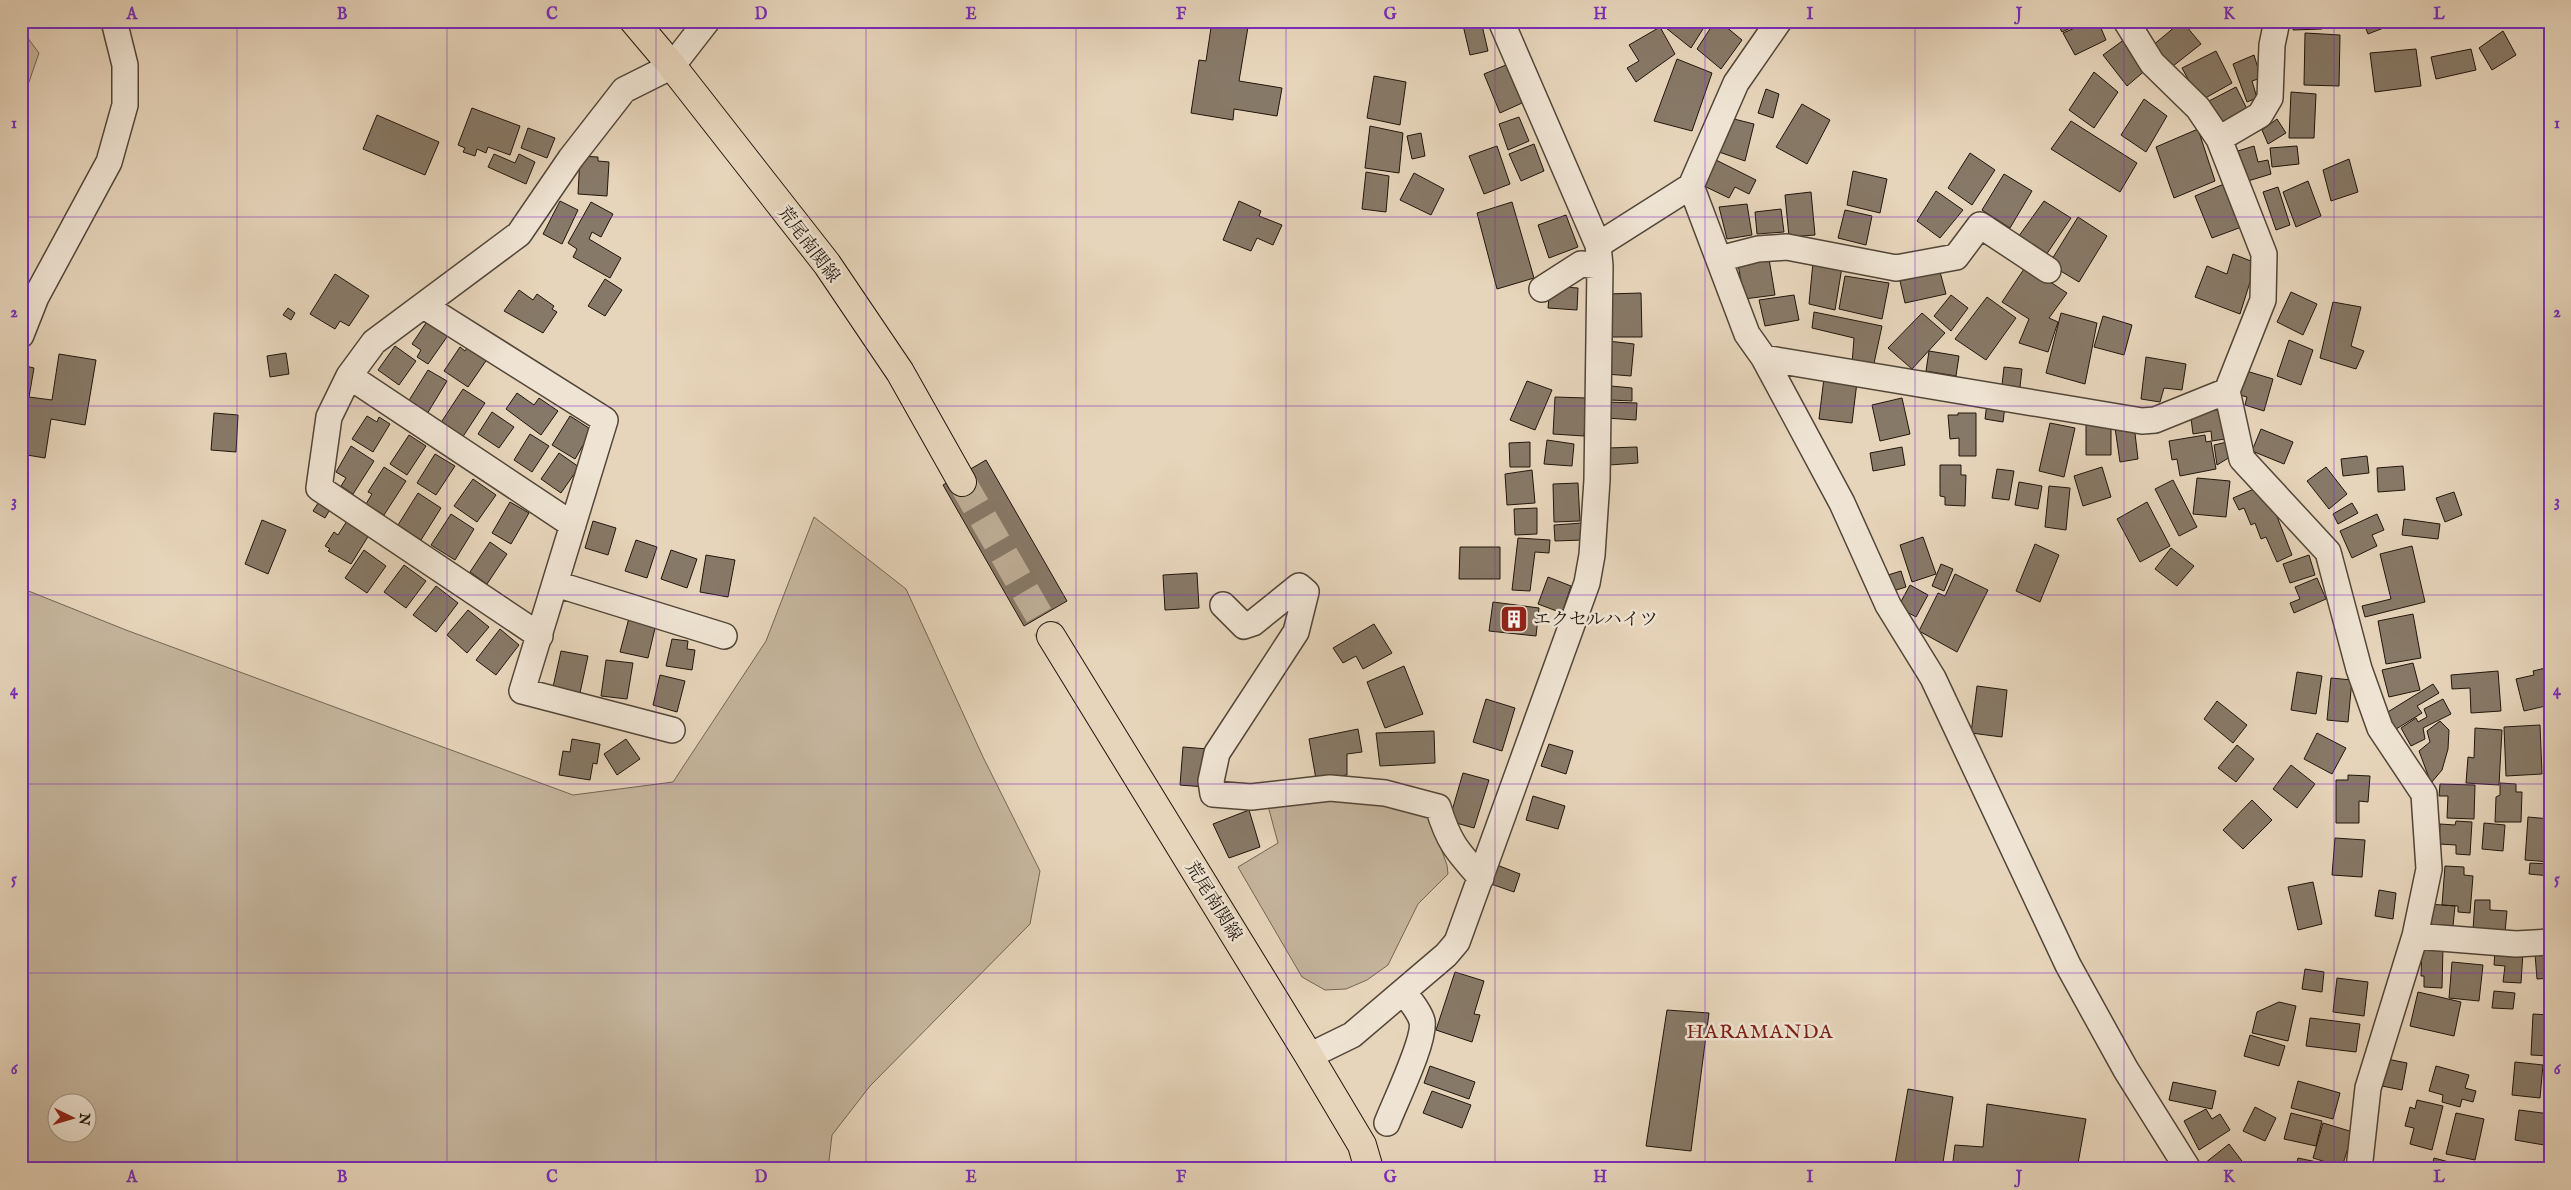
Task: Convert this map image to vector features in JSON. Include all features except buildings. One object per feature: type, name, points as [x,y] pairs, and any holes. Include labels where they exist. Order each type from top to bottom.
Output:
[{"type":"main road","name":"荒尾南関線","points":[[634,21],[672,66],[827,264],[900,372],[962,482]]},
{"type":"main road","name":"荒尾南関線","points":[[1051,636],[1309,1056],[1362,1145],[1369,1169]]},
{"type":"street","points":[[21,335],[36,297],[109,162],[125,105],[125,65],[114,21]]},
{"type":"street","points":[[540,636],[319,488],[328,417],[350,376],[374,342],[518,234],[571,158],[624,90],[672,66],[707,21]]},
{"type":"street","points":[[1309,1056],[1352,1035],[1446,955],[1458,942],[1587,583],[1592,555],[1597,480],[1599,255],[1501,21]]},
{"type":"street","points":[[1542,289],[1599,255],[1629,226],[1685,191],[1736,83],[1779,21]]},
{"type":"street","points":[[2126,21],[2152,63],[2198,108],[2220,139],[2264,254],[2263,300],[2227,392],[2242,459],[2328,552],[2359,669],[2380,728],[2424,794],[2429,869],[2415,936],[2368,1088],[2359,1169]]},
{"type":"street","points":[[2220,139],[2260,115],[2270,98],[2272,45],[2277,21]]},
{"type":"street","points":[[1685,191],[1719,259],[1747,334],[1764,358],[1842,503],[1888,605],[1933,678],[2068,964],[2126,1070],[2188,1169]]},
{"type":"street","points":[[1719,259],[1758,249],[1787,247],[1896,268],[1956,256],[1980,225],[2048,270]]},
{"type":"street","points":[[424,306],[605,420],[522,691],[672,730]]},
{"type":"street","points":[[1764,358],[2142,420],[2155,420],[2227,392]]},
{"type":"street","points":[[350,376],[573,525]]},
{"type":"street","points":[[556,584],[724,636]]},
{"type":"street","points":[[1223,605],[1244,626],[1253,623],[1299,586],[1306,592],[1296,632],[1217,753],[1211,781],[1214,794],[1252,797],[1330,788],[1385,793],[1438,807],[1447,836],[1458,852],[1481,878]]},
{"type":"street","points":[[2415,936],[2516,944],[2550,942]]},
{"type":"street","points":[[1387,1122],[1422,1039],[1422,1022],[1411,1001],[1403,992]]},
{"type":"shaded area","points":[[21,29],[39,53],[21,105]]},
{"type":"shaded area","points":[[814,517],[906,589],[983,757],[1040,871],[1030,924],[870,1086],[832,1135],[828,1169],[21,1169],[21,588],[126,630],[573,795],[673,782],[766,641]]},
{"type":"shaded area","points":[[1342,793],[1429,816],[1447,865],[1448,874],[1418,904],[1388,965],[1367,980],[1346,989],[1325,990],[1302,977],[1238,867],[1278,843],[1267,802]]},
{"type":"tunnel","points":[[962,482],[1051,636]]},
{"type":"place","name":"エクセルハイツ","points":[[1514,619]]},
{"type":"district","name":"HARAMANDA","points":[[1760,1031]]}]
